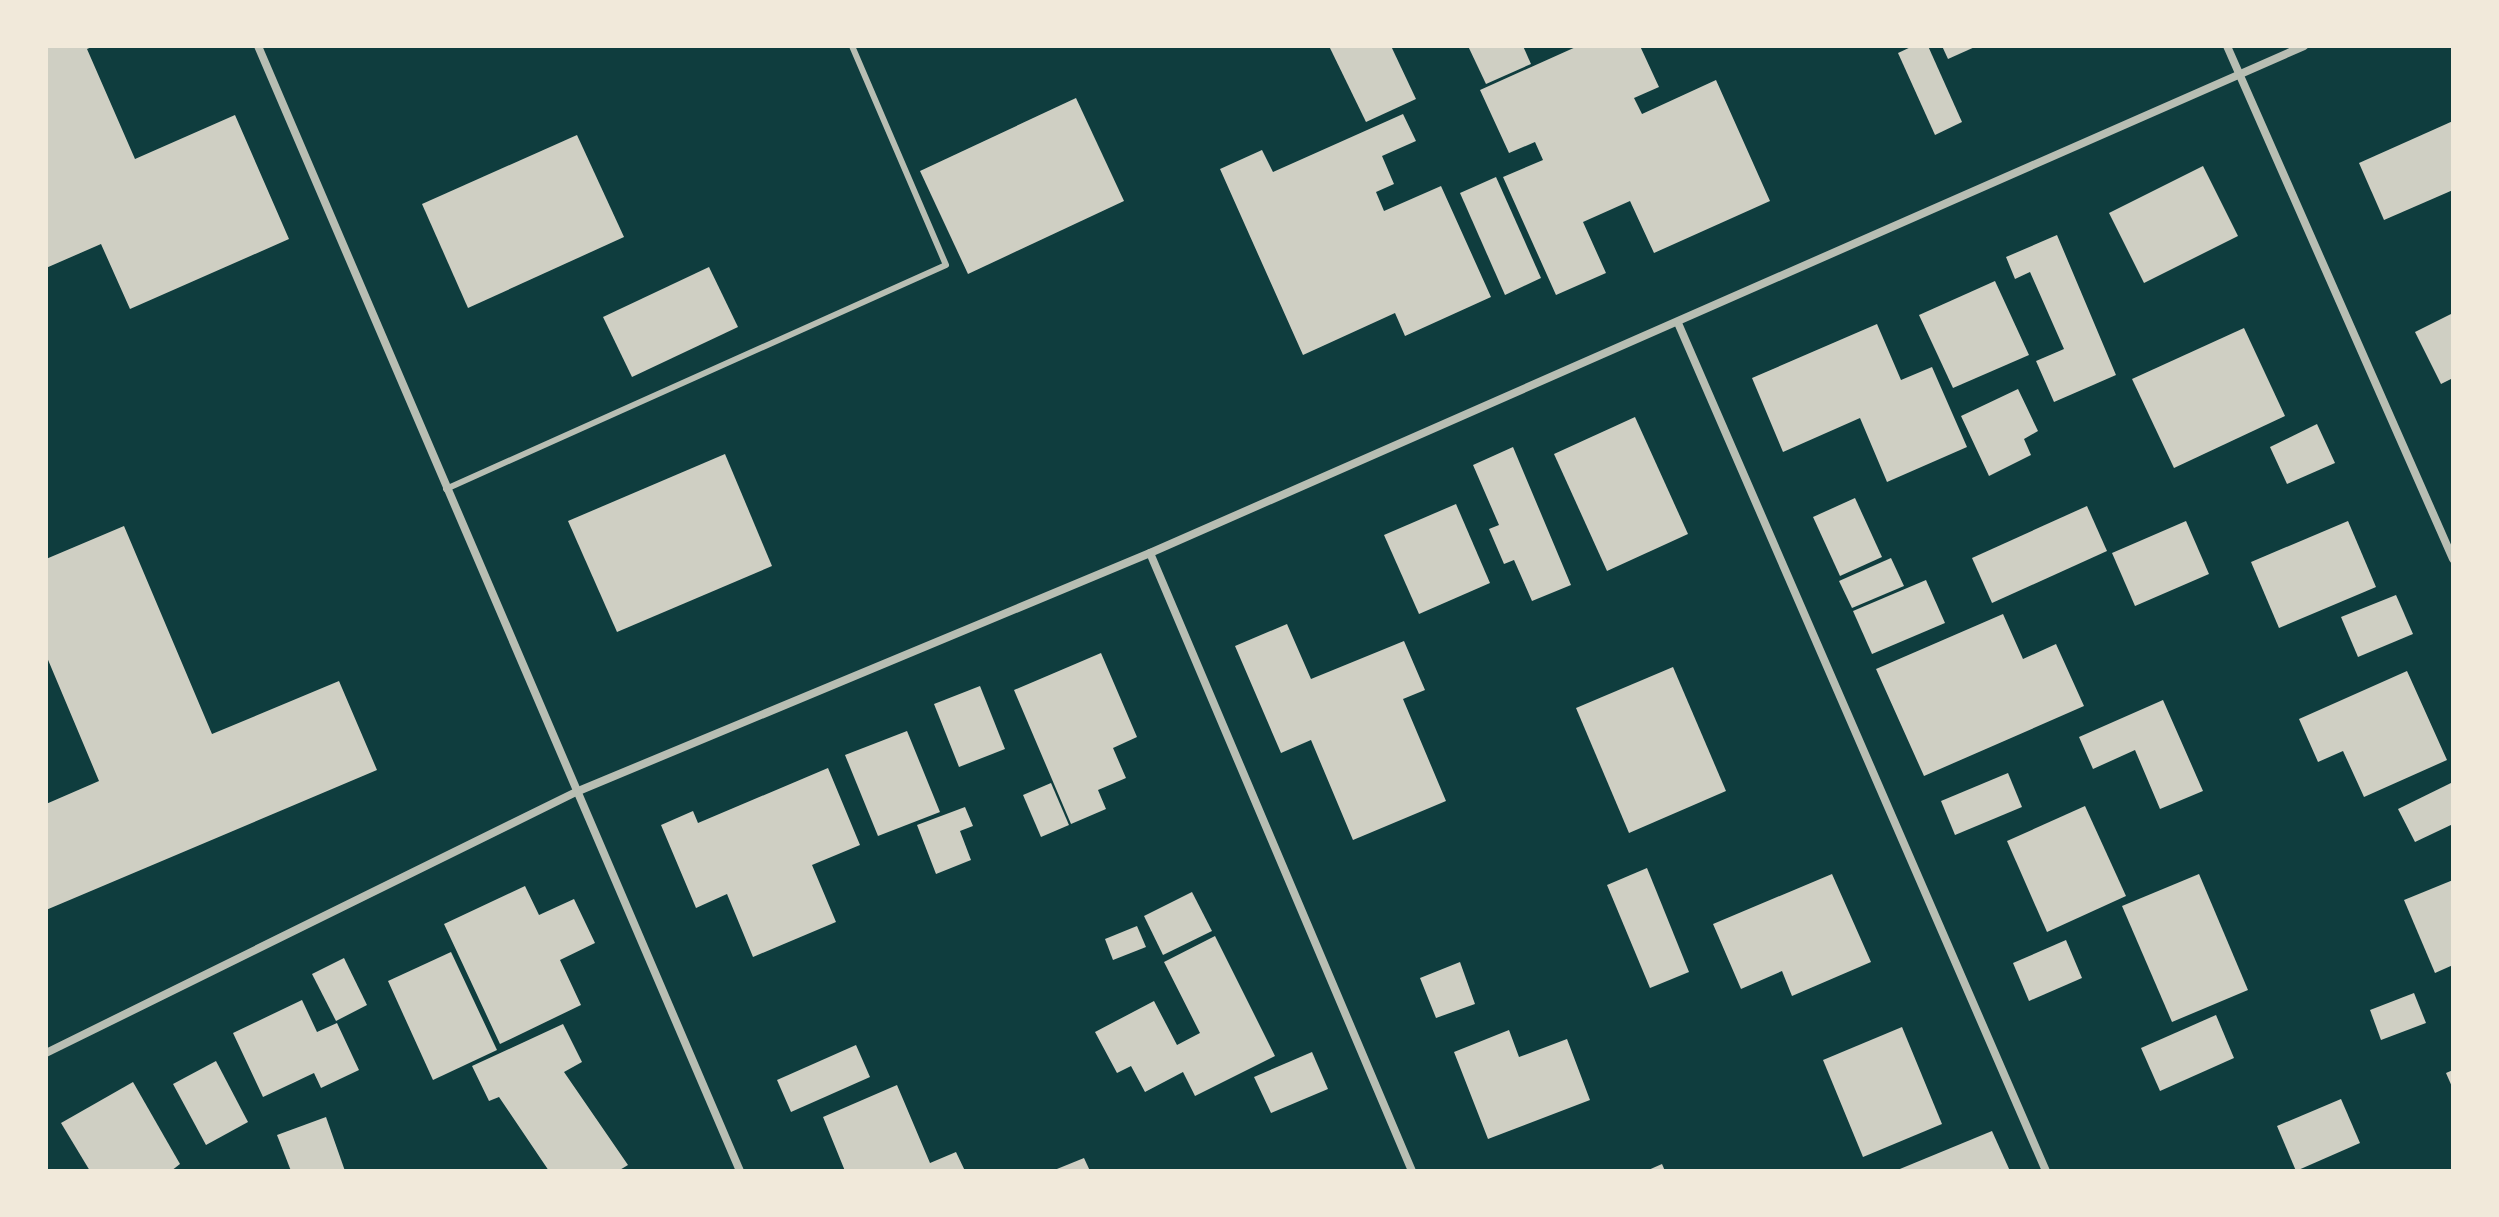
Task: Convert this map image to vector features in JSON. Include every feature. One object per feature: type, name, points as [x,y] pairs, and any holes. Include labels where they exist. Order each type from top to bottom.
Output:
[{"type":"street","points":[[258,46],[740,1171]]},
{"type":"street","points":[[2227,46],[2453,559]]},
{"type":"street","points":[[46,1053],[576,792],[1150,553],[2304,46]]},
{"type":"street","points":[[1678,323],[2046,1171]]},
{"type":"street","points":[[1150,553],[1412,1171]]},
{"type":"lane","points":[[446,489],[946,265],[852,46]]},
{"type":"building","points":[[46,46],[94,46],[87,49],[135,159],[235,115],[289,239],[130,309],[101,244],[46,268]]},
{"type":"building","points":[[1329,46],[1391,46],[1416,99],[1366,122]]},
{"type":"building","points":[[1468,46],[1523,46],[1531,64],[1486,84]]},
{"type":"building","points":[[1578,46],[1640,46],[1659,87],[1634,98],[1642,114],[1716,80],[1770,201],[1654,253],[1630,201],[1583,222],[1606,273],[1556,295],[1503,177],[1543,160],[1535,142],[1509,153],[1480,90]]},
{"type":"building","points":[[1913,46],[1928,46],[1962,122],[1935,135],[1898,53]]},
{"type":"building","points":[[1942,46],[1977,46],[1948,59]]},
{"type":"building","points":[[1076,98],[1124,201],[968,274],[920,171]]},
{"type":"building","points":[[1403,114],[1416,141],[1382,156],[1394,184],[1376,192],[1384,211],[1441,186],[1491,297],[1405,336],[1395,313],[1303,355],[1220,169],[1262,150],[1273,172]]},
{"type":"building","points":[[2453,121],[2453,190],[2384,220],[2359,163]]},
{"type":"building","points":[[577,135],[624,237],[468,308],[422,204]]},
{"type":"building","points":[[2203,166],[2238,236],[2144,283],[2109,213]]},
{"type":"building","points":[[1496,177],[1541,278],[1505,295],[1460,193]]},
{"type":"building","points":[[2057,235],[2116,375],[2054,402],[2036,361],[2064,349],[2030,272],[2015,279],[2006,257]]},
{"type":"building","points":[[709,267],[738,327],[632,377],[603,317]]},
{"type":"building","points":[[1995,281],[2029,355],[1953,388],[1919,315]]},
{"type":"building","points":[[2453,313],[2453,378],[2441,384],[2415,332]]},
{"type":"building","points":[[1877,324],[1901,380],[1932,367],[1967,447],[1887,482],[1860,418],[1783,452],[1752,378]]},
{"type":"building","points":[[2244,328],[2285,416],[2174,468],[2132,379]]},
{"type":"building","points":[[2018,389],[2038,431],[2024,439],[2031,455],[1989,476],[1961,416]]},
{"type":"building","points":[[1635,417],[1688,534],[1607,571],[1554,454]]},
{"type":"building","points":[[2317,424],[2335,463],[2287,484],[2270,447]]},
{"type":"building","points":[[1513,447],[1571,585],[1532,601],[1514,560],[1504,564],[1489,529],[1499,525],[1473,465]]},
{"type":"building","points":[[725,454],[772,566],[617,632],[568,521]]},
{"type":"building","points":[[1855,498],[1882,557],[1840,576],[1813,517]]},
{"type":"building","points":[[1456,504],[1490,583],[1419,614],[1384,535]]},
{"type":"building","points":[[2087,506],[2107,551],[1992,603],[1972,558]]},
{"type":"building","points":[[2186,521],[2209,574],[2135,606],[2112,553]]},
{"type":"building","points":[[2348,521],[2376,587],[2279,628],[2251,562]]},
{"type":"building","points":[[124,526],[212,734],[339,681],[377,770],[46,910],[46,804],[99,781],[46,655],[46,559]]},
{"type":"building","points":[[1891,558],[1904,586],[1852,608],[1839,581]]},
{"type":"building","points":[[1926,580],[1945,623],[1872,654],[1853,611]]},
{"type":"building","points":[[2396,595],[2413,634],[2358,657],[2341,617]]},
{"type":"building","points":[[2003,614],[2023,659],[2056,644],[2084,706],[1924,776],[1876,669]]},
{"type":"building","points":[[1287,624],[1311,679],[1404,641],[1425,690],[1403,699],[1446,801],[1353,840],[1311,740],[1281,753],[1235,646]]},
{"type":"building","points":[[1101,653],[1137,737],[1113,748],[1126,778],[1098,790],[1106,809],[1071,824],[1014,690]]},
{"type":"building","points":[[1673,667],[1726,791],[1629,833],[1576,708]]},
{"type":"building","points":[[2407,671],[2447,760],[2364,797],[2343,751],[2318,762],[2299,719]]},
{"type":"building","points":[[980,686],[1005,749],[959,767],[934,704]]},
{"type":"building","points":[[2163,700],[2203,791],[2160,809],[2135,750],[2093,769],[2079,737]]},
{"type":"building","points":[[907,731],[940,812],[878,836],[845,755]]},
{"type":"building","points":[[828,768],[860,845],[812,865],[836,922],[753,957],[727,894],[696,908],[661,825],[693,811],[698,823]]},
{"type":"building","points":[[2008,773],[2022,807],[1955,835],[1941,801]]},
{"type":"building","points":[[2453,782],[2453,824],[2415,842],[2398,809]]},
{"type":"building","points":[[1051,783],[1069,825],[1041,837],[1023,795]]},
{"type":"building","points":[[2085,806],[2126,896],[2047,932],[2007,841]]},
{"type":"building","points":[[965,807],[973,826],[960,831],[971,860],[936,874],[917,825]]},
{"type":"building","points":[[1647,868],[1689,972],[1650,988],[1607,885]]},
{"type":"building","points":[[1832,874],[1871,962],[1792,996],[1782,971],[1741,989],[1713,924]]},
{"type":"building","points":[[2199,874],[2248,990],[2172,1022],[2122,906]]},
{"type":"building","points":[[2453,880],[2453,965],[2435,973],[2404,900]]},
{"type":"building","points":[[525,886],[539,915],[574,899],[595,943],[560,960],[581,1005],[500,1044],[444,924]]},
{"type":"building","points":[[1192,892],[1212,931],[1163,955],[1144,916]]},
{"type":"building","points":[[1137,926],[1146,947],[1113,960],[1105,939]]},
{"type":"building","points":[[1215,936],[1275,1056],[1195,1096],[1183,1072],[1145,1092],[1131,1066],[1117,1073],[1095,1032],[1154,1001],[1177,1045],[1200,1033],[1164,962]]},
{"type":"building","points":[[2066,940],[2082,978],[2029,1001],[2013,963]]},
{"type":"building","points":[[451,952],[497,1050],[433,1080],[388,981]]},
{"type":"building","points":[[344,958],[367,1005],[336,1021],[312,974]]},
{"type":"building","points":[[1460,962],[1475,1004],[1436,1018],[1420,978]]},
{"type":"building","points":[[2414,993],[2426,1023],[2381,1040],[2370,1010]]},
{"type":"building","points":[[302,1000],[317,1032],[337,1023],[359,1070],[321,1088],[314,1073],[263,1097],[233,1033]]},
{"type":"building","points":[[2216,1015],[2234,1058],[2160,1091],[2141,1048]]},
{"type":"building","points":[[563,1024],[582,1062],[564,1072],[628,1165],[618,1171],[549,1171],[499,1097],[489,1101],[472,1066]]},
{"type":"building","points":[[1902,1027],[1942,1124],[1863,1157],[1823,1060]]},
{"type":"building","points":[[1509,1030],[1519,1057],[1567,1039],[1590,1100],[1488,1139],[1454,1052]]},
{"type":"building","points":[[856,1045],[870,1077],[791,1112],[777,1080]]},
{"type":"building","points":[[1312,1052],[1328,1089],[1271,1113],[1254,1077]]},
{"type":"building","points":[[216,1061],[248,1122],[206,1145],[173,1084]]},
{"type":"building","points":[[2453,1070],[2453,1089],[2446,1073]]},
{"type":"building","points":[[133,1082],[180,1164],[171,1171],[90,1171],[61,1123]]},
{"type":"building","points":[[897,1085],[930,1163],[956,1152],[965,1171],[845,1171],[823,1117]]},
{"type":"building","points":[[2341,1099],[2360,1143],[2296,1171],[2277,1126]]},
{"type":"building","points":[[326,1117],[345,1171],[291,1171],[277,1135]]},
{"type":"building","points":[[1992,1131],[2010,1171],[1895,1171]]},
{"type":"building","points":[[1084,1158],[1090,1171],[1052,1171]]},
{"type":"building","points":[[1662,1164],[1665,1171],[1646,1171]]}]
